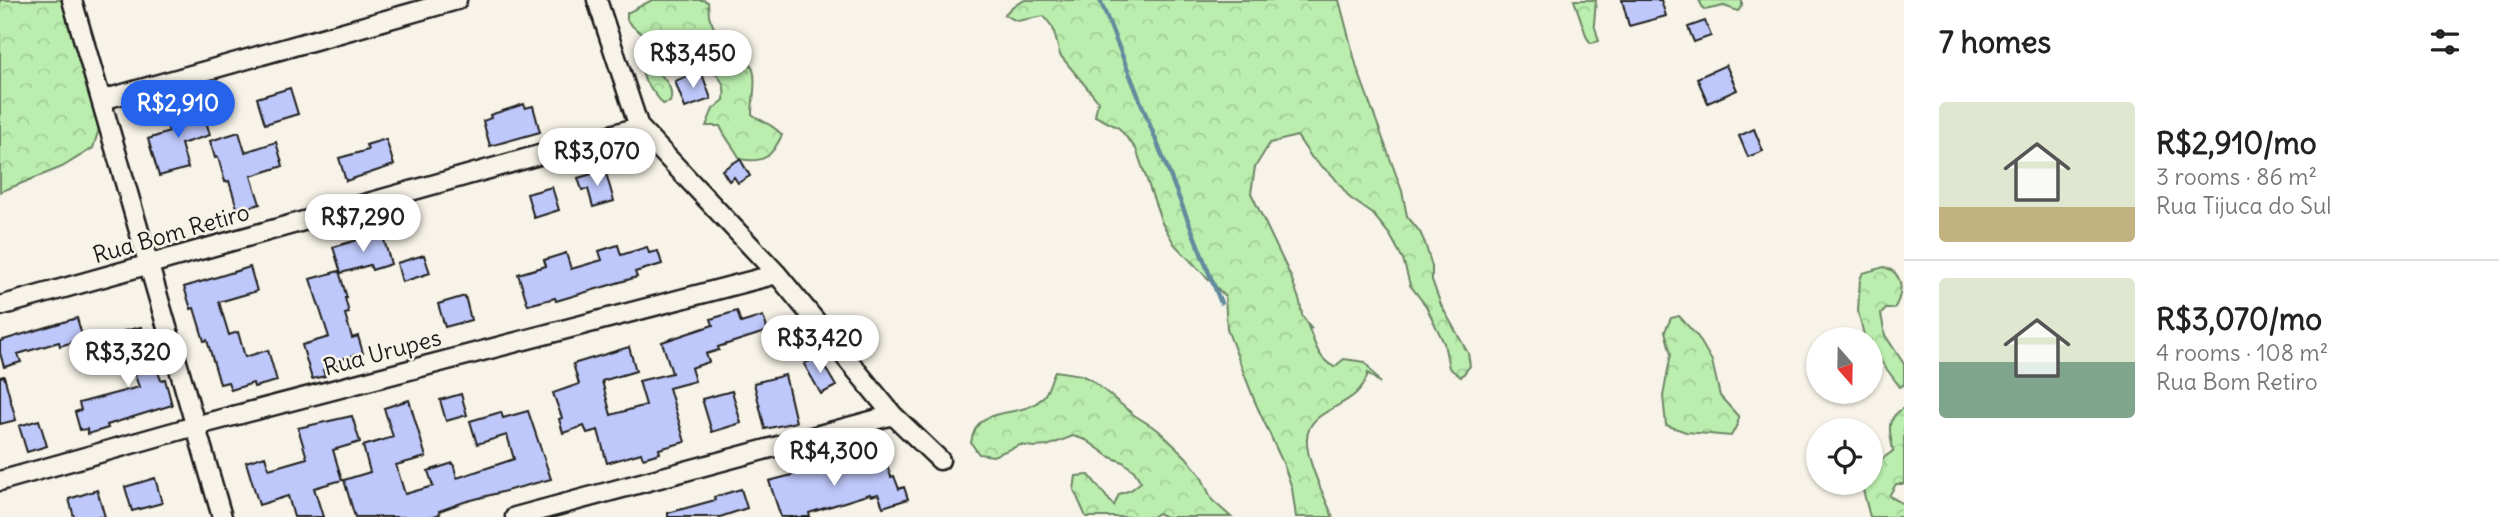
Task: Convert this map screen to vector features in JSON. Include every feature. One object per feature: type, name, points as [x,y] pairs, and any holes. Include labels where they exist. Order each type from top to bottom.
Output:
[{"type":"street","points":[[72,0],[222,517]]},
{"type":"street","points":[[102,100],[457,0]]},
{"type":"street","points":[[597,0],[639,127],[777,274],[893,415],[940,460]]},
{"type":"street","name":"Rua Bom Retiro","points":[[0,306],[639,127]]},
{"type":"street","name":"Rua Urupes","points":[[0,481],[195,426],[777,274]]},
{"type":"street","points":[[515,517],[893,415]]},
{"type":"green space","points":[[0,0],[67,0],[85,60],[99,129],[93,148],[62,167],[0,192]]},
{"type":"green space","points":[[652,0],[708,2],[709,16],[714,28],[709,38],[701,46],[682,49],[641,33],[627,20],[627,13]]},
{"type":"green space","points":[[1025,0],[1339,0],[1357,68],[1402,191],[1407,216],[1425,243],[1432,267],[1432,280],[1441,305],[1468,353],[1470,366],[1461,377],[1449,368],[1444,343],[1426,306],[1410,285],[1403,259],[1390,235],[1373,214],[1350,198],[1333,176],[1312,158],[1297,136],[1270,143],[1255,167],[1251,193],[1291,277],[1302,315],[1312,329],[1308,326],[1317,350],[1334,367],[1344,359],[1365,362],[1380,383],[1368,373],[1355,394],[1316,419],[1310,427],[1307,438],[1309,456],[1333,517],[1296,517],[1292,488],[1283,463],[1255,402],[1227,329],[1225,296],[1175,245],[1162,223],[1136,149],[1119,128],[1095,116],[1098,101],[1060,55],[1053,28],[1044,16],[1017,21],[1004,15]]},
{"type":"green space","points":[[1574,0],[1596,0],[1594,24],[1599,41],[1591,43],[1587,38]]},
{"type":"green space","points":[[1699,0],[1742,0],[1742,6],[1738,11],[1724,6],[1704,10]]},
{"type":"green space","points":[[715,46],[734,51],[745,58],[752,68],[752,114],[782,135],[766,157],[755,160],[740,159],[720,126],[706,126],[713,109],[724,100],[723,85],[711,68],[704,50]]},
{"type":"green space","points":[[646,62],[668,85],[670,102],[663,104],[645,81],[641,67]]},
{"type":"green space","points":[[1884,267],[1899,278],[1901,290],[1894,309],[1886,309],[1881,314],[1885,335],[1904,364],[1904,385],[1900,387],[1883,364],[1883,327],[1862,327],[1858,311],[1860,279],[1863,273]]},
{"type":"green space","points":[[1679,316],[1698,337],[1712,361],[1720,396],[1738,416],[1738,423],[1731,436],[1686,432],[1666,425],[1663,396],[1671,354],[1665,331],[1671,318]]},
{"type":"green space","points":[[1055,371],[1081,375],[1093,381],[1134,415],[1158,430],[1186,457],[1201,476],[1212,500],[1231,517],[1166,517],[1158,513],[1152,517],[1086,517],[1074,490],[1076,476],[1089,475],[1114,506],[1119,494],[1131,490],[1141,482],[1134,471],[1123,462],[1110,457],[1086,440],[1073,436],[1047,446],[1020,445],[993,456],[979,454],[971,443],[975,429],[982,421],[1035,404],[1046,393]]},
{"type":"green space","points":[[1904,407],[1904,484],[1896,484],[1889,496],[1904,504],[1904,517],[1870,517],[1864,495],[1883,495],[1883,458],[1893,451],[1890,426]]},
{"type":"building","points":[[1622,0],[1661,0],[1666,16],[1629,26]]},
{"type":"building","points":[[1705,21],[1711,36],[1694,42],[1688,27]]},
{"type":"building","points":[[1726,65],[1737,90],[1708,103],[1697,78]]},
{"type":"building","points":[[701,71],[711,99],[685,108],[675,81]]},
{"type":"building","points":[[290,88],[298,114],[265,124],[257,98]]},
{"type":"building","points":[[524,104],[525,108],[533,106],[540,132],[490,146],[483,121],[491,118],[490,115]]},
{"type":"building","points":[[202,107],[210,135],[181,144],[188,168],[159,176],[148,139],[169,132],[165,118]]},
{"type":"building","points":[[1754,129],[1763,151],[1748,157],[1739,136]]},
{"type":"building","points":[[239,132],[245,152],[276,142],[283,166],[251,176],[260,204],[238,211],[229,181],[225,182],[210,141]]},
{"type":"building","points":[[386,139],[394,165],[346,181],[339,158],[368,150],[366,145]]},
{"type":"building","points":[[740,159],[750,176],[738,183],[734,177],[729,181],[722,170]]},
{"type":"building","points":[[605,170],[614,201],[593,207],[588,189],[582,190],[578,178]]},
{"type":"building","points":[[552,187],[559,210],[534,218],[527,194]]},
{"type":"building","points":[[382,233],[391,264],[372,270],[370,265],[341,273],[333,247]]},
{"type":"building","points":[[618,245],[621,255],[647,247],[649,253],[658,251],[662,264],[635,272],[637,277],[556,301],[555,298],[528,305],[518,274],[546,266],[544,260],[566,253],[571,269],[602,260],[599,251]]},
{"type":"building","points":[[424,255],[430,273],[402,282],[397,263]]},
{"type":"building","points":[[250,267],[257,291],[219,302],[229,335],[238,332],[245,357],[268,350],[277,381],[254,387],[253,383],[231,390],[228,382],[220,384],[207,340],[204,341],[184,287]]},
{"type":"building","points":[[339,271],[347,298],[349,313],[345,314],[352,338],[358,336],[363,353],[335,361],[337,366],[323,370],[325,376],[312,379],[302,345],[329,337],[310,279]]},
{"type":"building","points":[[465,296],[471,320],[445,327],[438,304]]},
{"type":"building","points":[[737,311],[741,323],[763,316],[768,331],[718,347],[719,350],[706,354],[709,362],[691,368],[695,381],[669,388],[685,442],[659,449],[660,453],[643,458],[641,453],[607,463],[598,430],[587,433],[584,426],[563,433],[559,419],[562,418],[553,393],[579,384],[573,364],[629,347],[636,371],[602,381],[611,415],[646,405],[639,381],[672,373],[662,342],[713,325],[711,319]]},
{"type":"building","points":[[77,318],[83,339],[60,346],[59,342],[18,354],[21,362],[4,367],[0,341]]},
{"type":"building","points":[[141,327],[161,380],[165,379],[172,405],[107,425],[108,428],[88,434],[87,429],[80,430],[75,412],[81,410],[79,403],[139,387],[130,362],[125,364],[118,341],[126,338],[124,331]]},
{"type":"building","points":[[818,356],[836,386],[821,394],[804,364]]},
{"type":"building","points":[[785,375],[796,422],[765,429],[754,383]]},
{"type":"building","points":[[4,376],[16,420],[0,424],[0,377]]},
{"type":"building","points":[[732,391],[741,423],[712,432],[702,399]]},
{"type":"building","points":[[461,394],[467,415],[446,421],[440,400]]},
{"type":"building","points":[[409,400],[426,457],[396,465],[405,494],[433,486],[428,471],[453,463],[457,478],[514,459],[507,435],[477,444],[470,421],[501,412],[503,418],[528,411],[551,479],[464,502],[439,511],[440,514],[431,517],[355,517],[344,480],[370,472],[363,446],[393,437],[384,408]]},
{"type":"building","points":[[352,416],[360,442],[333,450],[342,480],[314,488],[323,517],[294,517],[288,496],[259,505],[246,462],[265,456],[269,469],[307,458],[298,428]]},
{"type":"building","points":[[39,420],[47,446],[27,452],[19,426]]},
{"type":"building","points":[[853,459],[857,472],[886,462],[891,477],[894,476],[899,489],[904,487],[908,499],[883,507],[878,494],[870,494],[809,513],[810,517],[781,517],[769,481]]},
{"type":"building","points":[[155,478],[162,503],[132,511],[125,487]]},
{"type":"building","points":[[741,489],[747,508],[720,517],[668,517],[668,513],[715,500],[714,497]]},
{"type":"building","points":[[97,490],[105,517],[74,517],[69,499]]},
{"type":"waterway","points":[[1100,0],[1221,303]]}]
